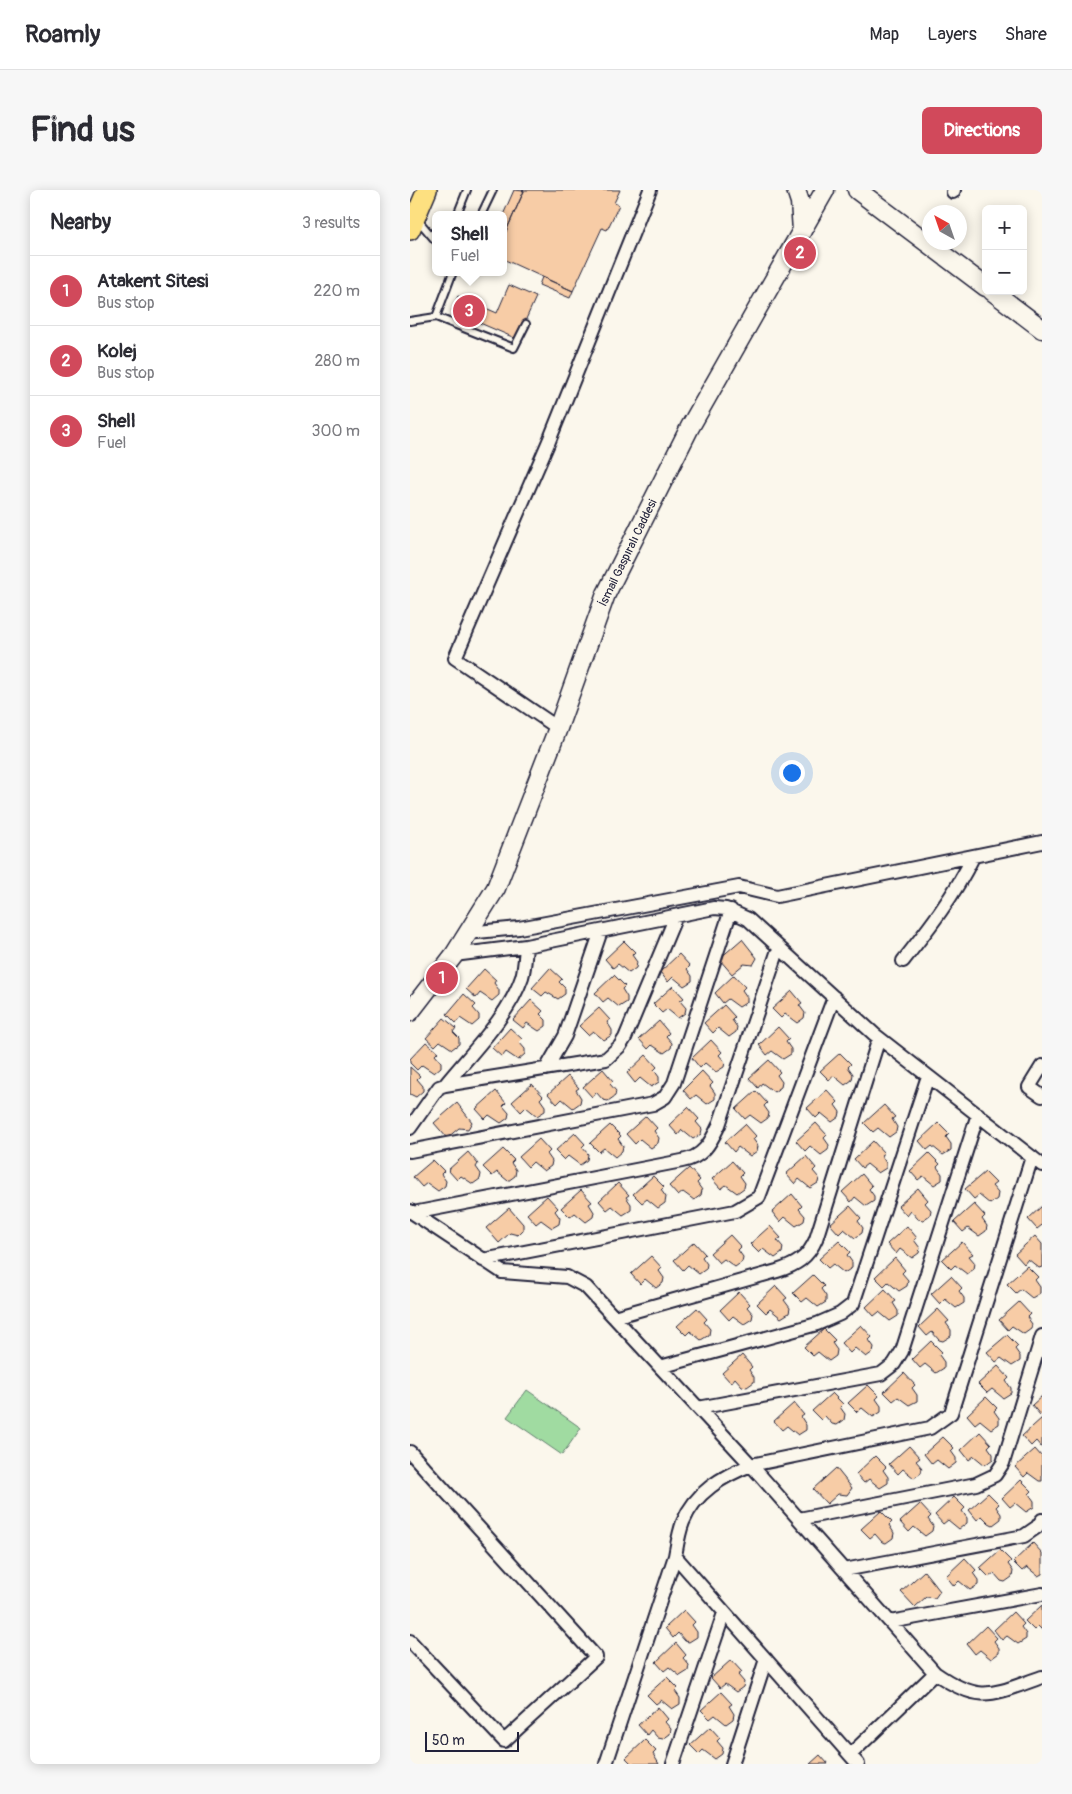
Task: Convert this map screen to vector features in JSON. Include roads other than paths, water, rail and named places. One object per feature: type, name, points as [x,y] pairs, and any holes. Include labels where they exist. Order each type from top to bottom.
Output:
[{"type":"main road","points":[[413,224],[427,190]]},
{"type":"main road","points":[[796,190],[800,202],[802,231]]},
{"type":"main road","name":"İsmail Gaspıralı Caddesi","points":[[410,1012],[454,956],[496,888],[558,728],[606,594],[690,427],[825,190]]},
{"type":"main road","points":[[857,190],[982,283]]},
{"type":"main road","points":[[997,295],[1042,329]]},
{"type":"street","points":[[558,728],[455,658],[549,440],[650,190]]},
{"type":"street","points":[[467,933],[519,928],[739,887],[777,896],[1042,842]]},
{"type":"street","points":[[903,962],[940,914],[960,883],[973,857]]},
{"type":"street","points":[[454,956],[526,946],[714,908],[731,910],[748,919],[879,1038],[1037,1161],[951,1413],[930,1428],[751,1465],[732,1473],[700,1496],[684,1521],[606,1764]]},
{"type":"street","points":[[410,1151],[579,1120],[660,1101],[674,1083],[731,910]]},
{"type":"street","points":[[410,1128],[439,1088],[445,1085],[606,1059],[620,1046],[676,916]]},
{"type":"street","points":[[546,1069],[566,1036],[601,931]]},
{"type":"street","points":[[445,1085],[502,1015],[522,976],[526,946]]},
{"type":"street","points":[[412,1212],[691,1160],[699,1156],[711,1142],[719,1125],[779,947]]},
{"type":"street","points":[[483,1260],[735,1210],[759,1197],[834,997]]},
{"type":"street","points":[[614,1317],[777,1271],[798,1263],[805,1257],[816,1239],[879,1038]]},
{"type":"street","points":[[1042,1066],[1030,1086],[1042,1096]]},
{"type":"street","points":[[660,1367],[817,1324],[840,1314],[853,1304],[928,1076]]},
{"type":"street","points":[[698,1408],[871,1376],[888,1370],[894,1364],[902,1351],[978,1114]]},
{"type":"street","points":[[412,1212],[502,1272],[554,1275],[578,1281],[614,1317],[751,1465],[935,1673],[959,1689],[983,1696],[1042,1677]]},
{"type":"street","points":[[799,1519],[976,1484],[995,1475],[1003,1463],[1042,1336]]},
{"type":"street","points":[[410,1452],[596,1657],[504,1742],[410,1641]]},
{"type":"street","points":[[844,1570],[1024,1536],[1037,1527],[1042,1520]]},
{"type":"street","points":[[674,1556],[855,1761],[935,1673]]},
{"type":"street","points":[[890,1622],[1042,1594]]},
{"type":"street","points":[[673,1764],[724,1613]]},
{"type":"street","points":[[732,1764],[766,1659]]},
{"type":"lane","points":[[459,211],[467,190]]},
{"type":"lane","points":[[484,211],[493,190]]},
{"type":"lane","points":[[413,224],[432,236]]},
{"type":"lane","points":[[436,317],[451,276]]},
{"type":"lane","points":[[410,321],[436,317],[514,348],[526,324]]},
{"type":"place","name":"Kolej","points":[[800,253]]},
{"type":"place","name":"Shell","points":[[469,311]]},
{"type":"place","name":"Atakent Sitesi","points":[[442,978]]}]
